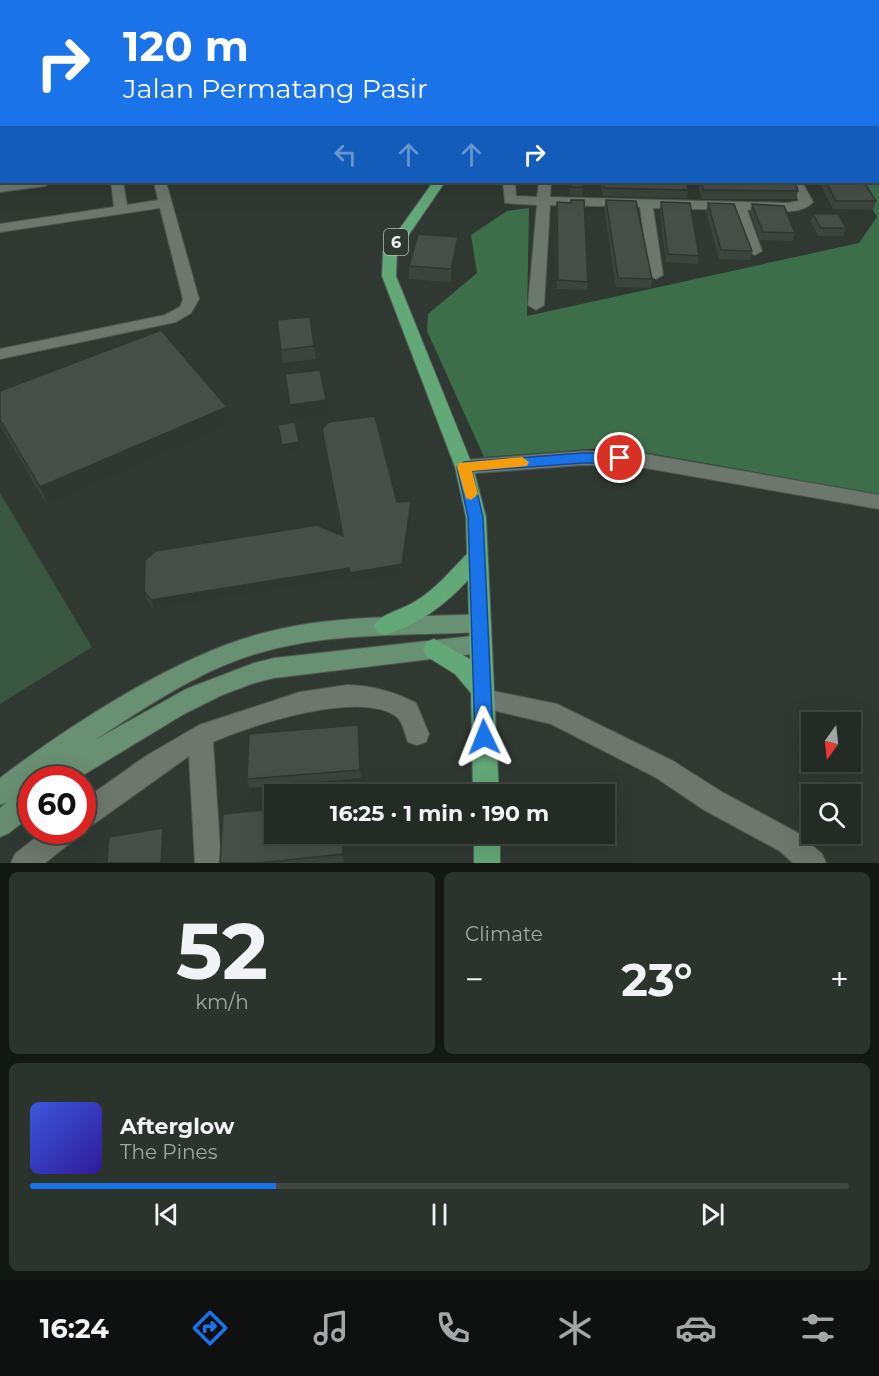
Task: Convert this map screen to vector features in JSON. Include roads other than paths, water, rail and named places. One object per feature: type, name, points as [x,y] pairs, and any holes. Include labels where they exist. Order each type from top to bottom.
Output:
[{"type":"main road","name":"6","points":[[438,183],[390,252],[389,276],[464,467],[476,517],[486,784]]},
{"type":"main road","points":[[385,626],[420,610],[439,597],[477,557]]},
{"type":"main road","points":[[434,649],[463,667],[482,694]]},
{"type":"main road","points":[[487,844],[487,863]]},
{"type":"street","points":[[0,188],[38,183]]},
{"type":"street","points":[[117,183],[121,209]]},
{"type":"street","points":[[0,354],[170,319],[186,310],[191,299],[160,183]]},
{"type":"street","points":[[509,183],[510,200],[788,207],[806,202],[796,183]]},
{"type":"street","points":[[536,305],[545,183]]},
{"type":"street","points":[[0,228],[167,203]]},
{"type":"street","points":[[646,203],[656,275]]},
{"type":"street","points":[[739,206],[754,251]]},
{"type":"street","points":[[464,467],[583,458],[634,459],[879,502]]},
{"type":"street","points":[[0,793],[70,741],[168,684],[221,657],[267,641],[385,626],[480,634]]},
{"type":"street","points":[[74,766],[155,717],[248,674],[274,668],[434,649],[480,634]]},
{"type":"street","points":[[482,694],[559,716],[664,769],[713,801],[789,842],[813,863]]},
{"type":"street","points":[[96,806],[200,736],[284,707],[313,701],[361,696],[385,698],[408,711],[417,734]]},
{"type":"street","points":[[200,736],[208,863]]},
{"type":"street","points":[[0,824],[18,810]]},
{"type":"street","points":[[24,863],[48,844]]}]
